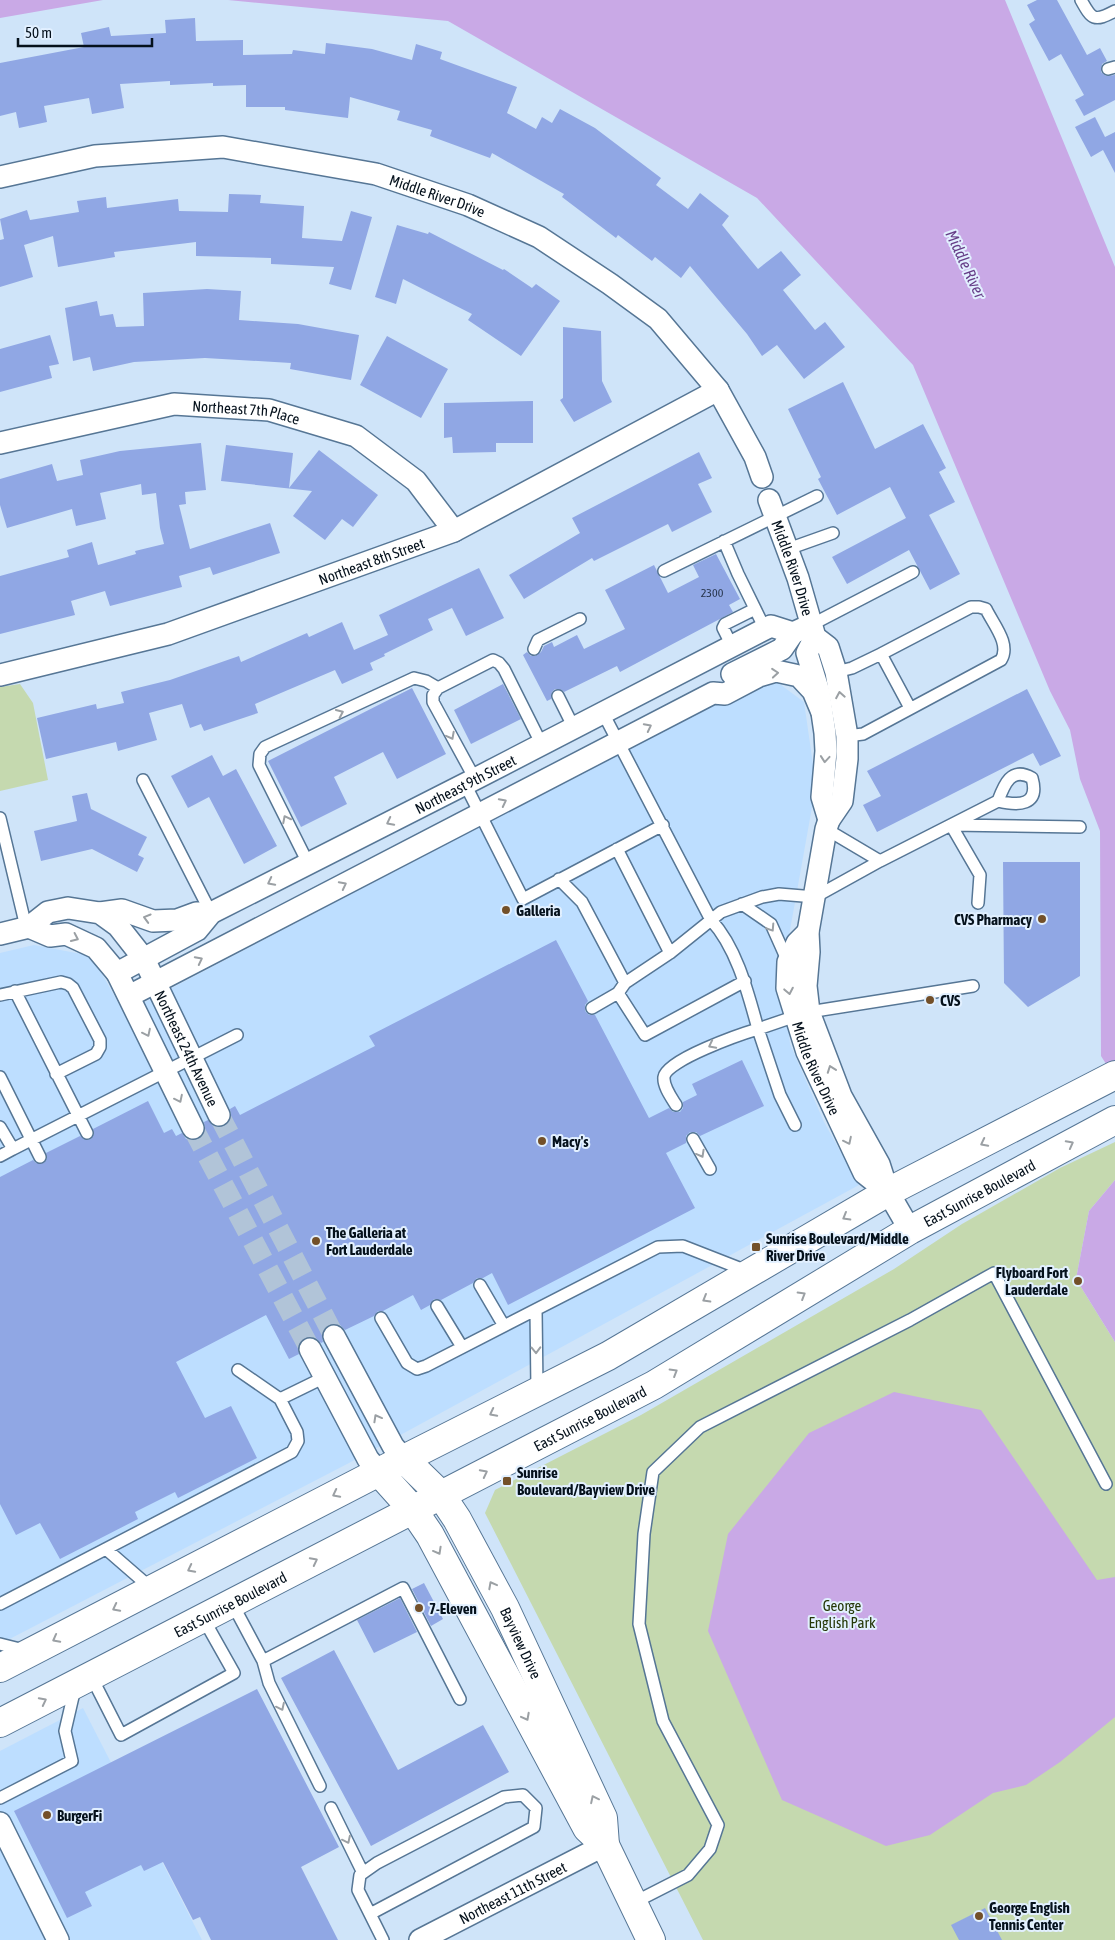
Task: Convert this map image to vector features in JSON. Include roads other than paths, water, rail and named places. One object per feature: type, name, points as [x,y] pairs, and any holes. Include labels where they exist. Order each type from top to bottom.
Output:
[{"type":"main road","points":[[0,1668],[608,1356],[888,1192],[1111,1077]]},
{"type":"main road","name":"East Sunrise Boulevard","points":[[0,1723],[654,1385],[910,1230],[1115,1120]]},
{"type":"main road","name":"Bayview Drive","points":[[404,1459],[441,1495],[457,1519],[505,1608],[604,1818],[605,1845]]},
{"type":"main road","name":"Bayview Drive","points":[[379,1472],[413,1510],[430,1535],[587,1828],[605,1845],[651,1940]]},
{"type":"street","name":"Middle River Drive","points":[[0,177],[95,156],[223,147],[376,174],[468,205],[539,237],[610,284],[658,319],[718,390],[755,457],[762,477]]},
{"type":"street","name":"Northeast 8th Street","points":[[0,675],[168,634],[454,531],[718,390]]},
{"type":"street","name":"Northeast 7th Place","points":[[0,443],[174,404],[269,410],[356,436],[416,481],[454,531]]},
{"type":"street","name":"Middle River Drive","points":[[772,508],[798,578],[806,632],[807,653],[819,692],[826,751],[822,798],[828,824]]},
{"type":"street","points":[[765,629],[771,626],[806,632]]},
{"type":"street","name":"Northeast 9th Street","points":[[118,973],[197,930],[211,913],[470,782],[765,629]]},
{"type":"street","name":"Middle River Drive","points":[[806,632],[828,647],[836,672],[847,736],[847,759],[842,801],[828,824],[808,932],[809,952],[803,1014],[806,1052],[864,1173],[888,1192],[910,1230]]},
{"type":"street","points":[[713,693],[719,681],[782,649],[806,632]]},
{"type":"street","points":[[28,927],[50,936],[66,934],[96,948],[118,973],[129,996],[713,693],[725,694],[759,676],[776,671],[799,676],[813,691],[822,710]]},
{"type":"street","points":[[0,934],[28,927],[48,912],[68,908],[100,912],[122,910],[153,921],[177,920],[196,913],[211,913]]},
{"type":"street","points":[[100,912],[118,926],[144,959],[156,982]]},
{"type":"street","name":"Middle River Drive","points":[[803,1014],[787,988],[788,962],[797,943],[808,932]]},
{"type":"street","name":"Northeast 24th Avenue","points":[[156,982],[219,1114]]},
{"type":"street","name":"Northeast 24th Avenue","points":[[129,996],[193,1128]]},
{"type":"street","points":[[334,1336],[393,1446],[404,1459]]},
{"type":"street","points":[[310,1349],[368,1459],[379,1472]]},
{"type":"street","points":[[0,1823],[58,1940]]},
{"type":"street","name":"Northeast 11th Street","points":[[420,1940],[605,1845]]},
{"type":"lane","points":[[1081,0],[1089,15],[1095,18],[1101,18],[1115,11]]},
{"type":"lane","points":[[664,571],[724,541],[772,508],[817,496]]},
{"type":"lane","points":[[788,549],[833,533]]},
{"type":"lane","points":[[724,541],[754,609],[765,629]]},
{"type":"lane","points":[[806,632],[913,572]]},
{"type":"lane","points":[[836,672],[852,668],[971,607],[986,609],[1005,646],[1005,654],[1001,660],[863,734],[847,736]]},
{"type":"lane","points":[[732,646],[723,628],[725,624],[754,609]]},
{"type":"lane","points":[[534,649],[538,640],[580,619]]},
{"type":"lane","points":[[881,654],[910,708]]},
{"type":"lane","points":[[542,744],[504,669],[493,660],[438,688],[434,695],[433,702],[470,782],[480,814],[523,899],[663,826]]},
{"type":"lane","points":[[308,863],[259,765],[260,754],[265,747],[414,678],[426,681],[438,688]]},
{"type":"lane","points":[[558,696],[574,728]]},
{"type":"lane","points":[[603,713],[711,920],[721,930],[745,981],[758,1029],[780,1095],[795,1125]]},
{"type":"lane","points":[[143,780],[211,913]]},
{"type":"lane","points":[[592,1008],[670,954],[721,912],[762,897],[780,894],[815,897],[880,861],[998,801]]},
{"type":"lane","points":[[0,818],[28,927]]},
{"type":"lane","points":[[828,824],[880,861]]},
{"type":"lane","points":[[951,825],[1080,827]]},
{"type":"lane","points":[[951,825],[980,875],[978,903]]},
{"type":"lane","points":[[617,849],[670,954]]},
{"type":"lane","points":[[560,879],[582,902],[645,1035],[745,981]]},
{"type":"lane","points":[[742,904],[771,924],[788,962]]},
{"type":"lane","points":[[0,995],[61,982],[73,988],[100,1040],[100,1047],[96,1054],[56,1074]]},
{"type":"lane","points":[[676,1105],[664,1084],[664,1074],[674,1064],[721,1041],[803,1014],[973,986]]},
{"type":"lane","points":[[15,991],[87,1133]]},
{"type":"lane","points":[[0,1156],[237,1035]]},
{"type":"lane","points":[[0,1077],[40,1156]]},
{"type":"lane","points":[[0,1127],[14,1149]]},
{"type":"lane","points":[[693,1139],[710,1170]]},
{"type":"lane","points":[[381,1318],[407,1363],[417,1369],[462,1348],[658,1247],[683,1246],[751,1273]]},
{"type":"lane","points":[[633,1903],[688,1875],[710,1849],[718,1825],[663,1721],[639,1624],[644,1534],[653,1472],[700,1427],[910,1320],[994,1273],[1106,1484]]},
{"type":"lane","points":[[480,1284],[504,1326]]},
{"type":"lane","points":[[437,1306],[462,1348]]},
{"type":"lane","points":[[536,1310],[537,1391]]},
{"type":"lane","points":[[0,1604],[292,1452],[298,1441],[298,1432],[280,1399],[238,1370]]},
{"type":"lane","points":[[280,1399],[325,1377]]},
{"type":"lane","points":[[106,1549],[152,1589]]},
{"type":"lane","points":[[263,1661],[404,1588],[460,1698]]},
{"type":"lane","points":[[232,1603],[263,1661],[269,1683],[320,1786]]},
{"type":"lane","points":[[83,1680],[121,1735],[234,1673],[203,1618]]},
{"type":"lane","points":[[0,1644],[31,1652]]},
{"type":"lane","points":[[0,1798],[72,1761],[66,1731],[83,1680]]},
{"type":"lane","points":[[370,1914],[534,1827],[536,1808],[523,1795],[504,1797],[377,1863],[360,1875],[358,1890],[370,1914],[383,1940]]},
{"type":"lane","points":[[331,1808],[363,1873]]},
{"type":"water","points":[[0,0],[103,0],[0,18]]},
{"type":"water","name":"Middle River","points":[[228,0],[1005,0],[1115,267],[1115,1078],[1101,1056],[1100,831],[1080,779],[1070,730],[1050,691],[913,365],[757,198],[448,21]]},
{"type":"water","points":[[1115,1180],[1115,1342],[1076,1279],[1089,1211]]},
{"type":"water","points":[[894,1392],[981,1410],[1097,1580],[1115,1577],[1115,1717],[1060,1762],[1026,1785],[993,1793],[930,1835],[886,1846],[782,1800],[708,1631],[728,1534],[809,1433]]},
{"type":"tunnel","points":[[219,1115],[334,1336]]},
{"type":"tunnel","points":[[193,1128],[310,1349]]},
{"type":"place","name":"Galleria","points":[[506,910]]},
{"type":"place","name":"CVS Pharmacy","points":[[1042,919]]},
{"type":"place","name":"CVS","points":[[930,1000]]},
{"type":"place","name":"Macy's","points":[[542,1141]]},
{"type":"place","name":"The Galleria at Fort Lauderdale","points":[[316,1241]]},
{"type":"place","name":"Sunrise Boulevard/Middle River Drive","points":[[756,1247]]},
{"type":"place","name":"Flyboard Fort Lauderdale","points":[[1078,1281]]},
{"type":"place","name":"Sunrise Boulevard/Bayview Drive","points":[[507,1481]]},
{"type":"place","name":"7-Eleven","points":[[419,1608]]},
{"type":"place","name":"BurgerFi","points":[[47,1815]]},
{"type":"place","name":"George English Tennis Center","points":[[979,1916]]},
{"type":"park label","name":"George English Park","points":[[842,1614]]}]
